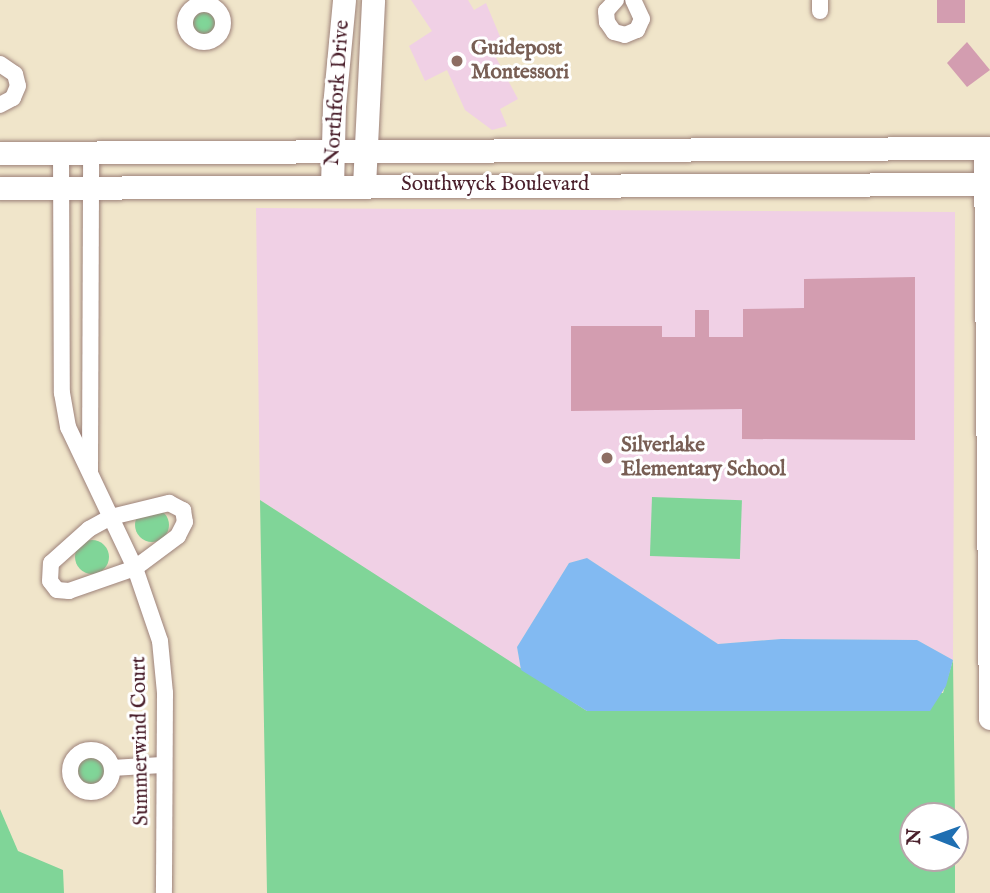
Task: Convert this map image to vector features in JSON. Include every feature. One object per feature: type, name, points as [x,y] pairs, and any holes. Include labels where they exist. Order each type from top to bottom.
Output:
[{"type":"street","name":"Northfork Drive","points":[[332,187],[344,0]]},
{"type":"street","name":"Northfork Drive","points":[[364,186],[373,0]]},
{"type":"street","points":[[615,0],[607,11],[607,22],[614,32],[625,35],[637,30],[642,19],[633,0]]},
{"type":"street","points":[[0,64],[15,74],[18,86],[13,98],[0,105]]},
{"type":"street","name":"Southwyck Boulevard","points":[[0,153],[987,148]]},
{"type":"street","points":[[987,148],[990,718]]},
{"type":"street","points":[[777,149],[777,187]]},
{"type":"street","points":[[589,184],[590,151]]},
{"type":"street","name":"Summerwind Court","points":[[90,477],[91,153]]},
{"type":"street","name":"Summerwind Court","points":[[61,154],[62,393],[68,427],[135,568],[160,641],[165,693],[162,765],[164,893]]},
{"type":"street","name":"Southwyck Boulevard","points":[[0,188],[589,184],[777,187],[988,184]]},
{"type":"street","points":[[61,308],[91,307]]},
{"type":"street","points":[[169,503],[183,510],[185,522],[178,536],[135,568],[69,591],[57,590],[50,580],[51,563],[61,552],[111,517],[154,504],[169,503]]},
{"type":"street","points":[[112,768],[162,765]]},
{"type":"shaded area","name":"Guidepost Montessori","points":[[411,0],[468,0],[474,10],[486,3],[504,46],[493,52],[518,99],[500,109],[507,126],[492,130],[465,110],[447,70],[425,81],[409,46],[432,31]]},
{"type":"shaded area","name":"Silverlake Elementary School","points":[[256,208],[955,212],[953,660],[917,640],[781,639],[718,644],[587,558],[569,563],[517,647],[521,670],[260,500]]},
{"type":"green space","points":[[208,11],[221,16],[226,29],[221,42],[208,47],[195,42],[190,29],[195,16]]},
{"type":"green space","points":[[652,497],[742,500],[740,559],[650,556]]},
{"type":"green space","points":[[260,500],[587,711],[943,693],[953,660],[955,802],[899,802],[899,872],[955,872],[955,893],[267,893]]},
{"type":"green space","points":[[152,508],[164,513],[169,525],[164,537],[152,542],[140,537],[135,525],[140,513]]},
{"type":"green space","points":[[92,540],[104,545],[109,557],[104,569],[92,574],[80,569],[75,557],[80,545]]},
{"type":"green space","points":[[94,755],[107,760],[112,773],[107,786],[94,791],[81,786],[76,773],[81,760]]},
{"type":"green space","points":[[0,809],[18,851],[63,870],[64,893],[0,893]]},
{"type":"water","points":[[587,558],[718,644],[781,639],[917,640],[953,660],[946,686],[930,711],[587,711],[521,670],[517,647],[569,563]]},
{"type":"building","points":[[937,0],[965,0],[965,23],[937,23]]},
{"type":"building","points":[[967,42],[990,70],[967,87],[947,63]]},
{"type":"building","name":"Silverlake Elementary School","points":[[915,277],[915,440],[742,439],[742,409],[571,411],[571,326],[662,326],[662,337],[695,337],[695,310],[709,310],[709,337],[743,337],[743,309],[804,308],[804,279]]},
{"type":"place","name":"Guidepost Montessori","points":[[457,61]]},
{"type":"place","name":"Silverlake Elementary School","points":[[607,458]]}]
